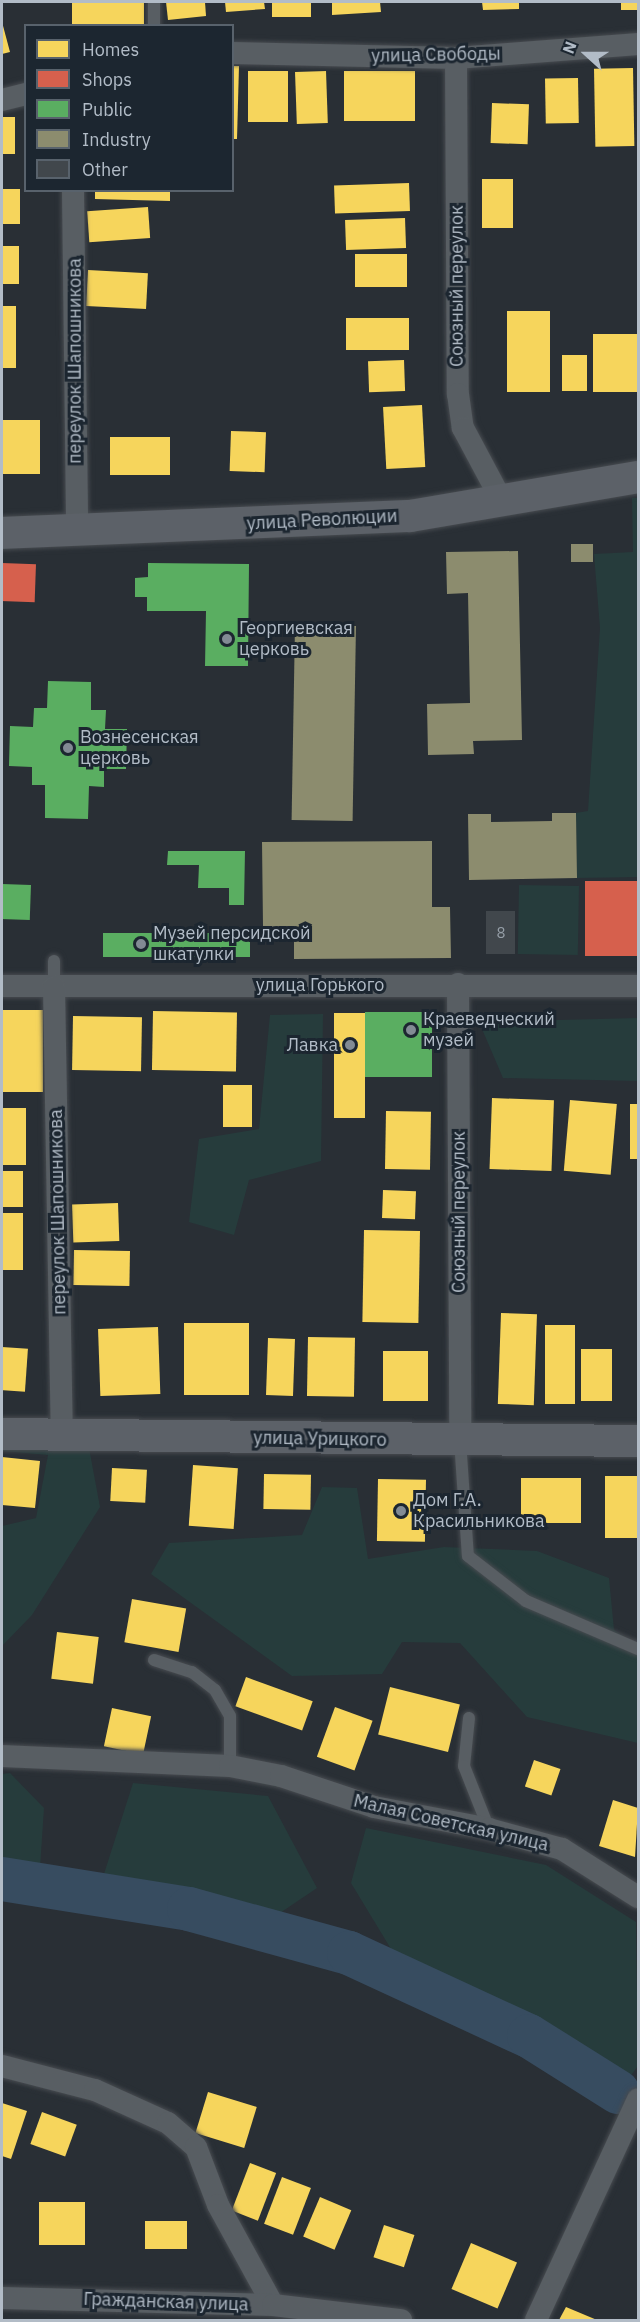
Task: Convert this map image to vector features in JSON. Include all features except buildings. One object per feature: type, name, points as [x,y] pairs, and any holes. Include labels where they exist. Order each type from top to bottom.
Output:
[{"type":"main road","name":"улица Революции","points":[[2,533],[410,516],[503,503],[639,477]]},
{"type":"main road","name":"улица Урицкого","points":[[2,1434],[639,1441]]},
{"type":"street","name":"улица Свободы","points":[[234,53],[456,58],[639,44]]},
{"type":"street","name":"Союзный переулок","points":[[456,58],[458,394],[463,428],[503,503]]},
{"type":"street","points":[[2,100],[24,94]]},
{"type":"street","name":"переулок Шапошникова","points":[[73,192],[77,530]]},
{"type":"street","name":"Союзный переулок","points":[[458,984],[460,1440]]},
{"type":"street","name":"улица Горького","points":[[2,986],[458,984],[639,986]]},
{"type":"street","name":"переулок Шапошникова","points":[[54,987],[62,1436]]},
{"type":"street","name":"Малая Советская улица","points":[[2,1756],[230,1766],[281,1776],[374,1808],[489,1829],[562,1849],[639,1897]]},
{"type":"street","points":[[2,2066],[94,2090],[168,2123],[196,2147],[218,2205],[273,2305]]},
{"type":"street","points":[[536,2320],[639,2099]]},
{"type":"street","name":"Гражданская улица","points":[[2,2298],[273,2305],[400,2320]]},
{"type":"lane","points":[[154,2],[154,24]]},
{"type":"lane","points":[[54,961],[54,987]]},
{"type":"lane","points":[[460,1440],[468,1556],[526,1601],[639,1649]]},
{"type":"lane","points":[[154,1660],[192,1672],[216,1690],[230,1716],[230,1766]]},
{"type":"lane","points":[[469,1718],[464,1766],[489,1829]]},
{"type":"green space","points":[[632,498],[638,498],[638,877],[577,878],[576,813],[588,811],[600,628],[594,554],[633,552]]},
{"type":"green space","points":[[519,885],[579,886],[578,955],[518,954]]},
{"type":"green space","points":[[323,1014],[321,1161],[249,1180],[234,1235],[189,1222],[199,1139],[259,1129],[270,1015]]},
{"type":"green space","points":[[638,1018],[638,1081],[503,1078],[479,1022]]},
{"type":"green space","points":[[2,1418],[84,1421],[100,1507],[32,1615],[2,1646],[2,1526],[36,1518],[48,1455],[2,1451]]},
{"type":"green space","points":[[322,1487],[357,1488],[368,1559],[444,1547],[537,1551],[609,1578],[614,1630],[638,1645],[638,1743],[527,1717],[460,1643],[402,1642],[382,1674],[292,1676],[151,1574],[169,1543],[302,1535]]},
{"type":"green space","points":[[10,1773],[44,1808],[40,1868],[2,1861],[2,1774]]},
{"type":"green space","points":[[133,1783],[268,1796],[317,1888],[280,1913],[103,1877]]},
{"type":"green space","points":[[366,1828],[546,1865],[636,1922],[638,2066],[629,2078],[495,1999],[391,1949],[351,1883]]},
{"type":"waterway","points":[[2,1879],[189,1909],[349,1953],[529,2036],[618,2092]]},
{"type":"place","name":"Георгиевская церковь","points":[[227,639]]},
{"type":"place","name":"Вознесенская церковь","points":[[68,748]]},
{"type":"place","name":"Музей персидской шкатулки","points":[[141,944]]},
{"type":"place","name":"Краеведческий музей","points":[[411,1030]]},
{"type":"place","name":"Лавка","points":[[350,1045]]},
{"type":"place","name":"Дом Г.А. Красильникова","points":[[401,1511]]}]
